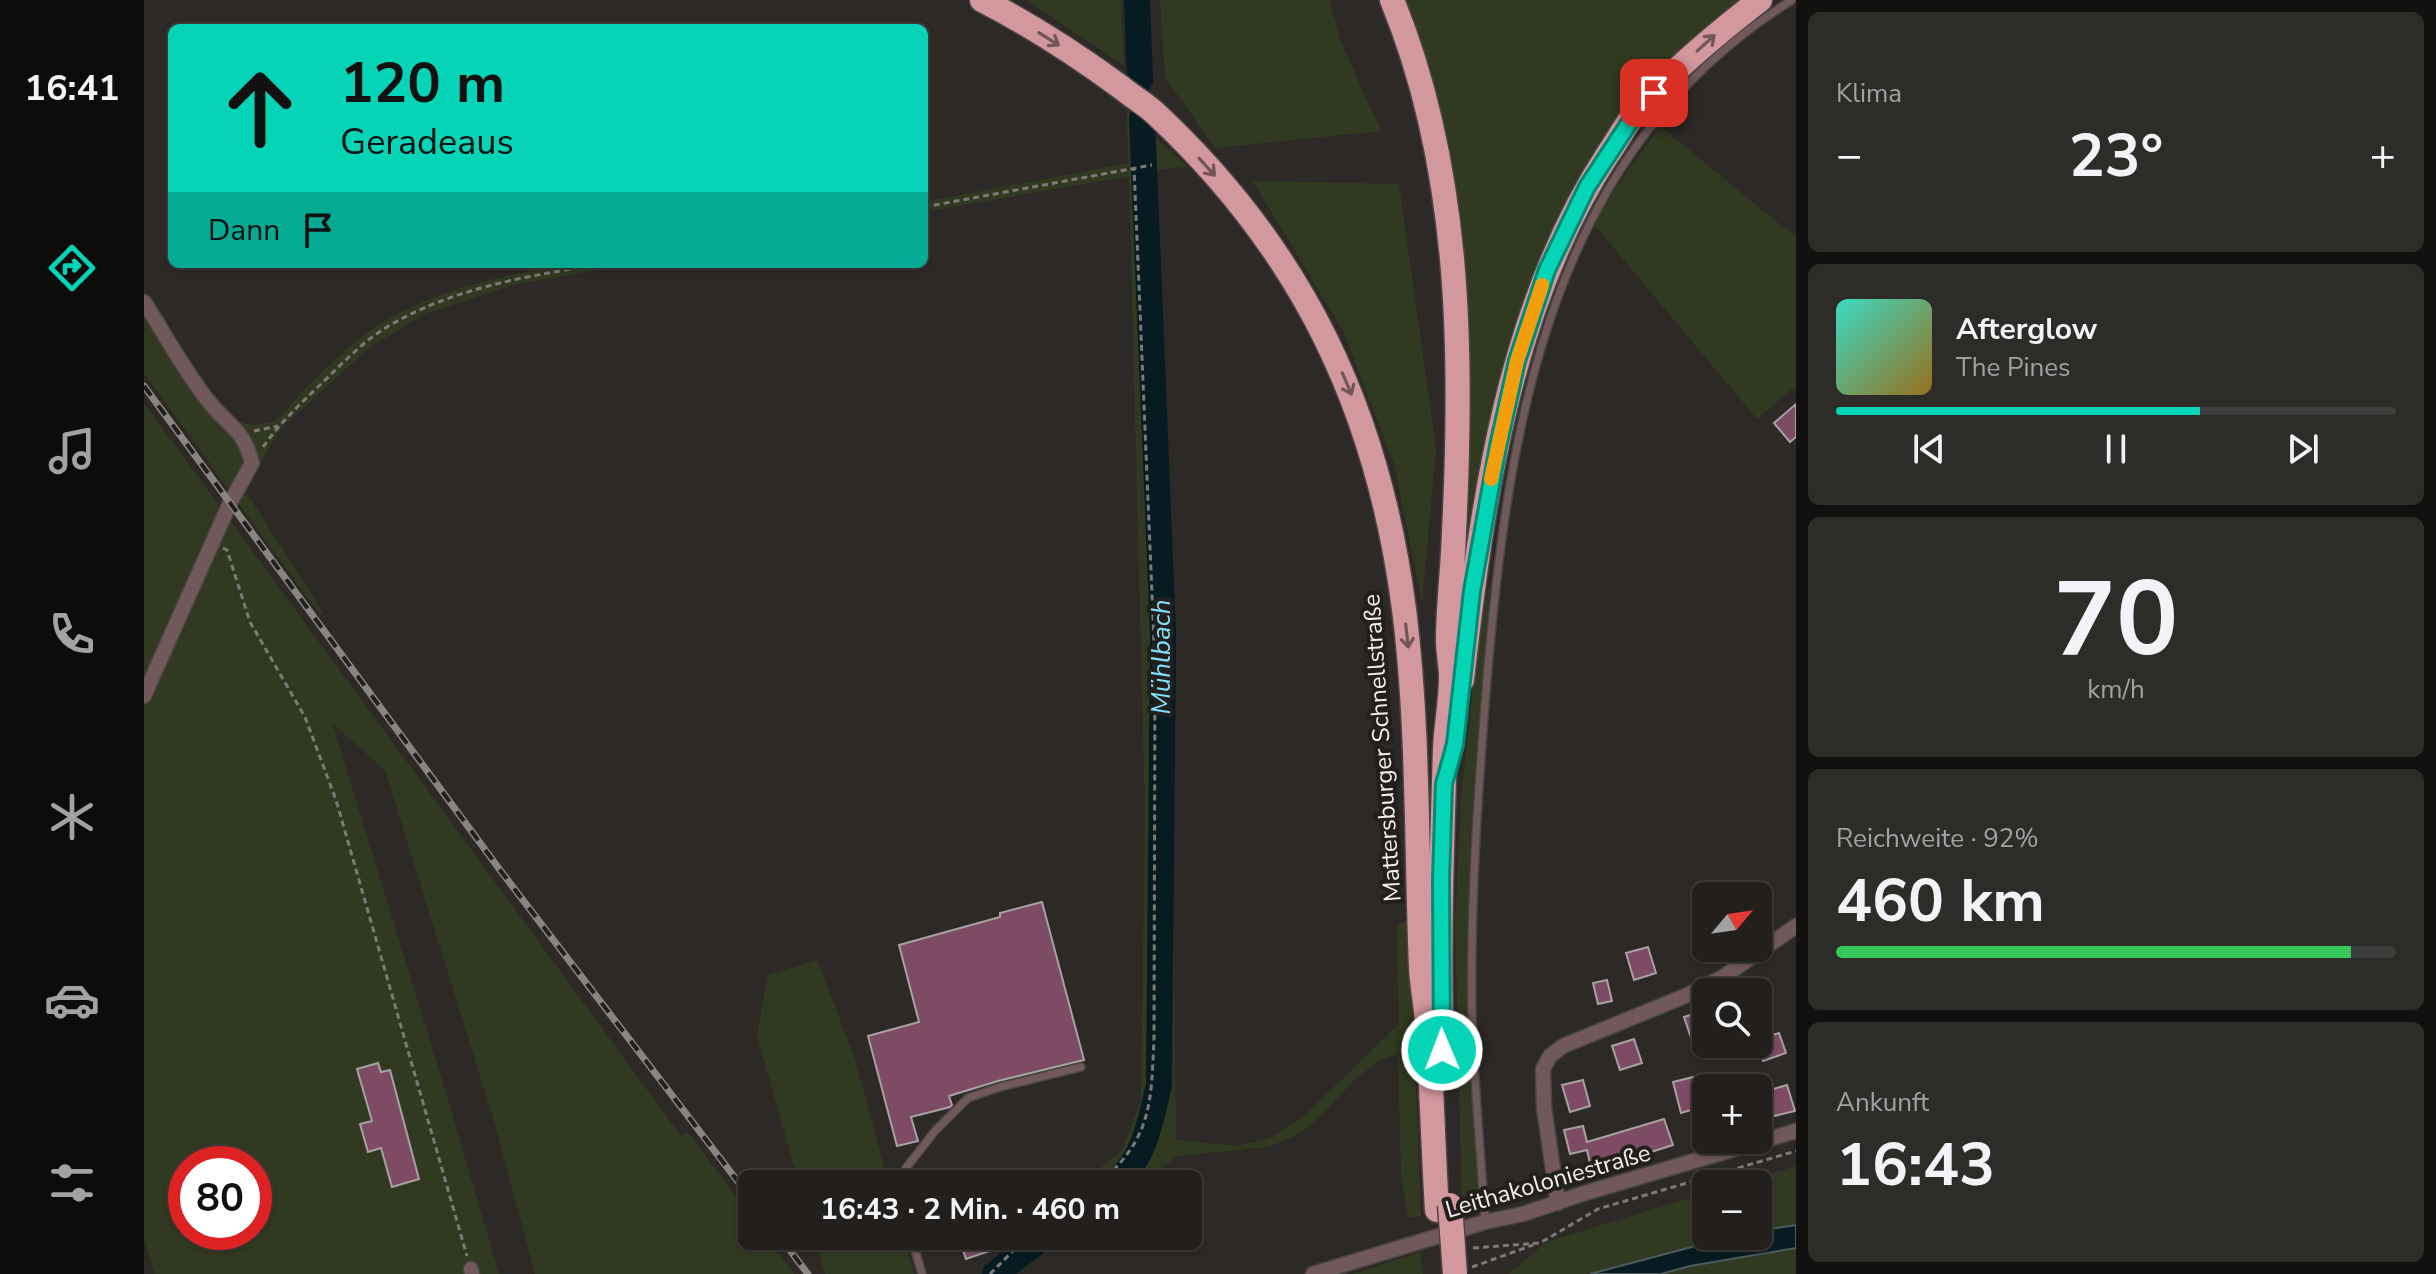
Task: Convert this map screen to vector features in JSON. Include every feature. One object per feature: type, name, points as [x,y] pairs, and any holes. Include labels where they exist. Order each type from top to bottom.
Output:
[{"type":"highway","name":"Mattersburger Schnellstraße","points":[[982,0],[1052,40],[1153,111],[1204,163],[1242,207],[1280,259],[1324,333],[1368,439],[1388,512],[1404,609],[1415,754],[1421,973],[1443,1207],[1453,1273]]},
{"type":"highway","name":"Mattersburger Schnellstraße","points":[[1392,0],[1426,96],[1440,166],[1453,256],[1457,348],[1458,440],[1448,642],[1451,676],[1441,879],[1443,1207]]},
{"type":"highway","points":[[1444,784],[1455,744],[1472,591],[1492,474],[1517,361],[1547,270],[1587,187],[1637,111],[1706,42],[1760,0]]},
{"type":"highway","points":[[1427,1022],[1435,745],[1440,676],[1448,642]]},
{"type":"street","points":[[144,302],[210,403],[247,444],[252,463],[230,503],[144,696]]},
{"type":"street","points":[[1558,1203],[1544,1108],[1543,1069],[1550,1056],[1563,1046],[1723,977],[1796,926]]},
{"type":"street","name":"Leithakoloniestraße","points":[[1313,1274],[1796,1131]]},
{"type":"lane","points":[[1485,1222],[1472,1018],[1473,890],[1496,579],[1523,412],[1538,354],[1572,261],[1593,213],[1620,167],[1654,120],[1694,77],[1763,19],[1792,0]]},
{"type":"lane","points":[[906,1170],[935,1131],[968,1098],[1081,1067]]},
{"type":"lane","points":[[915,1250],[922,1274]]},
{"type":"path","points":[[928,206],[1151,166]]},
{"type":"path","points":[[1114,1170],[1125,1159],[1142,1130],[1152,1092],[1154,1038],[1155,666],[1136,168]]},
{"type":"path","points":[[252,463],[278,426],[351,354],[384,329],[429,305],[486,286],[583,268]]},
{"type":"path","points":[[235,428],[256,431],[278,426]]},
{"type":"path","points":[[214,541],[227,550],[250,622],[305,717],[336,800],[472,1272]]},
{"type":"path","points":[[1453,1273],[1540,1243],[1598,1209],[1796,1151]]},
{"type":"path","points":[[1465,1248],[1540,1243]]},
{"type":"path","points":[[990,1274],[1014,1250]]},
{"type":"green space","points":[[1027,0],[1121,0],[1124,66],[1030,2]]},
{"type":"green space","points":[[1160,0],[1329,0],[1341,42],[1381,131],[1215,148],[1165,77]]},
{"type":"green space","points":[[1392,0],[1760,0],[1637,111],[1547,270],[1481,536],[1454,532],[1453,256]]},
{"type":"green space","points":[[1127,111],[1187,167],[1154,170],[1171,726],[1176,1140],[1238,1146],[1270,1138],[1302,1118],[1399,1024],[1397,926],[1409,918],[1421,1216],[1408,1218],[1401,1175],[1398,1054],[1381,1060],[1355,1079],[1324,1113],[1299,1134],[1268,1147],[1178,1156],[1158,1170],[1098,1170],[1122,1150],[1141,1100],[1145,813],[1129,176],[928,211],[928,201],[1128,163]]},
{"type":"green space","points":[[1660,126],[1796,235],[1796,392],[1792,389],[1757,419],[1593,223]]},
{"type":"green space","points":[[1253,181],[1399,184],[1436,449],[1422,602],[1394,464],[1344,333]]},
{"type":"green space","points":[[551,268],[608,268],[513,285],[424,314],[369,348],[282,427],[244,489],[323,612],[320,615],[144,373],[144,289],[229,419],[259,424],[271,422],[280,416],[349,347],[387,319],[464,287]]},
{"type":"green space","points":[[144,403],[681,1136],[688,1132],[738,1199],[738,1250],[776,1250],[794,1274],[535,1274],[495,1124],[385,770],[332,723],[499,1274],[155,1274],[144,1239]]},
{"type":"green space","points":[[1491,578],[1474,779],[1468,899],[1470,1015],[1482,1208],[1462,1212],[1455,922],[1461,797],[1480,623]]},
{"type":"green space","points":[[817,960],[854,1056],[885,1170],[795,1170],[757,1035],[768,975]]},
{"type":"green space","points":[[1796,1166],[1796,1274],[1509,1274],[1546,1242],[1692,1197],[1692,1250],[1772,1250],[1772,1173]]},
{"type":"green space","points":[[818,1250],[907,1250],[914,1274],[825,1274]]},
{"type":"green space","points":[[1006,1250],[1049,1250],[1017,1274],[985,1274]]},
{"type":"green space","points":[[1420,1252],[1423,1274],[1353,1274]]},
{"type":"water","points":[[1796,1225],[1796,1248],[1661,1274],[1590,1274],[1692,1247],[1692,1250],[1772,1250],[1772,1229]]},
{"type":"building","points":[[1796,404],[1796,437],[1790,442],[1774,423]]},
{"type":"building","points":[[1042,902],[1084,1060],[949,1096],[950,1107],[911,1117],[918,1141],[897,1146],[868,1036],[919,1022],[899,945]]},
{"type":"building","points":[[1648,947],[1656,973],[1634,980],[1626,953]]},
{"type":"building","points":[[1607,980],[1612,1001],[1598,1004],[1593,983]]},
{"type":"building","points":[[1692,1014],[1692,1041],[1684,1017]]},
{"type":"building","points":[[1779,1033],[1786,1053],[1772,1058],[1772,1035]]},
{"type":"building","points":[[1634,1039],[1642,1063],[1620,1070],[1612,1046]]},
{"type":"building","points":[[378,1063],[381,1072],[390,1070],[419,1179],[392,1187],[381,1148],[368,1152],[360,1124],[372,1121],[357,1069]]},
{"type":"building","points":[[1692,1077],[1692,1110],[1681,1113],[1673,1082]]},
{"type":"building","points":[[1583,1080],[1590,1106],[1570,1112],[1562,1085]]},
{"type":"building","points":[[1787,1085],[1795,1111],[1772,1117],[1772,1089]]},
{"type":"building","points":[[1664,1119],[1673,1145],[1591,1168],[1587,1150],[1570,1154],[1564,1130],[1583,1126],[1587,1142]]},
{"type":"building","points":[[963,1250],[992,1250],[966,1259]]},
{"type":"waterway","name":"Mühlbach","points":[[1137,0],[1140,80]]},
{"type":"waterway","name":"Mühlbach","points":[[1128,1170],[1149,1125],[1159,1085],[1163,633],[1142,119]]},
{"type":"waterway","name":"Mühlbach","points":[[995,1274],[1027,1250]]},
{"type":"railway","points":[[144,386],[500,870],[738,1182]]},
{"type":"railway","points":[[790,1250],[808,1274]]},
{"type":"slow traffic","points":[[1491,479],[1517,361],[1542,285]]},
{"type":"route","points":[[1442,1050],[1444,784],[1455,744],[1472,591],[1498,446],[1517,361],[1547,270],[1587,187],[1637,111],[1654,93]]}]
